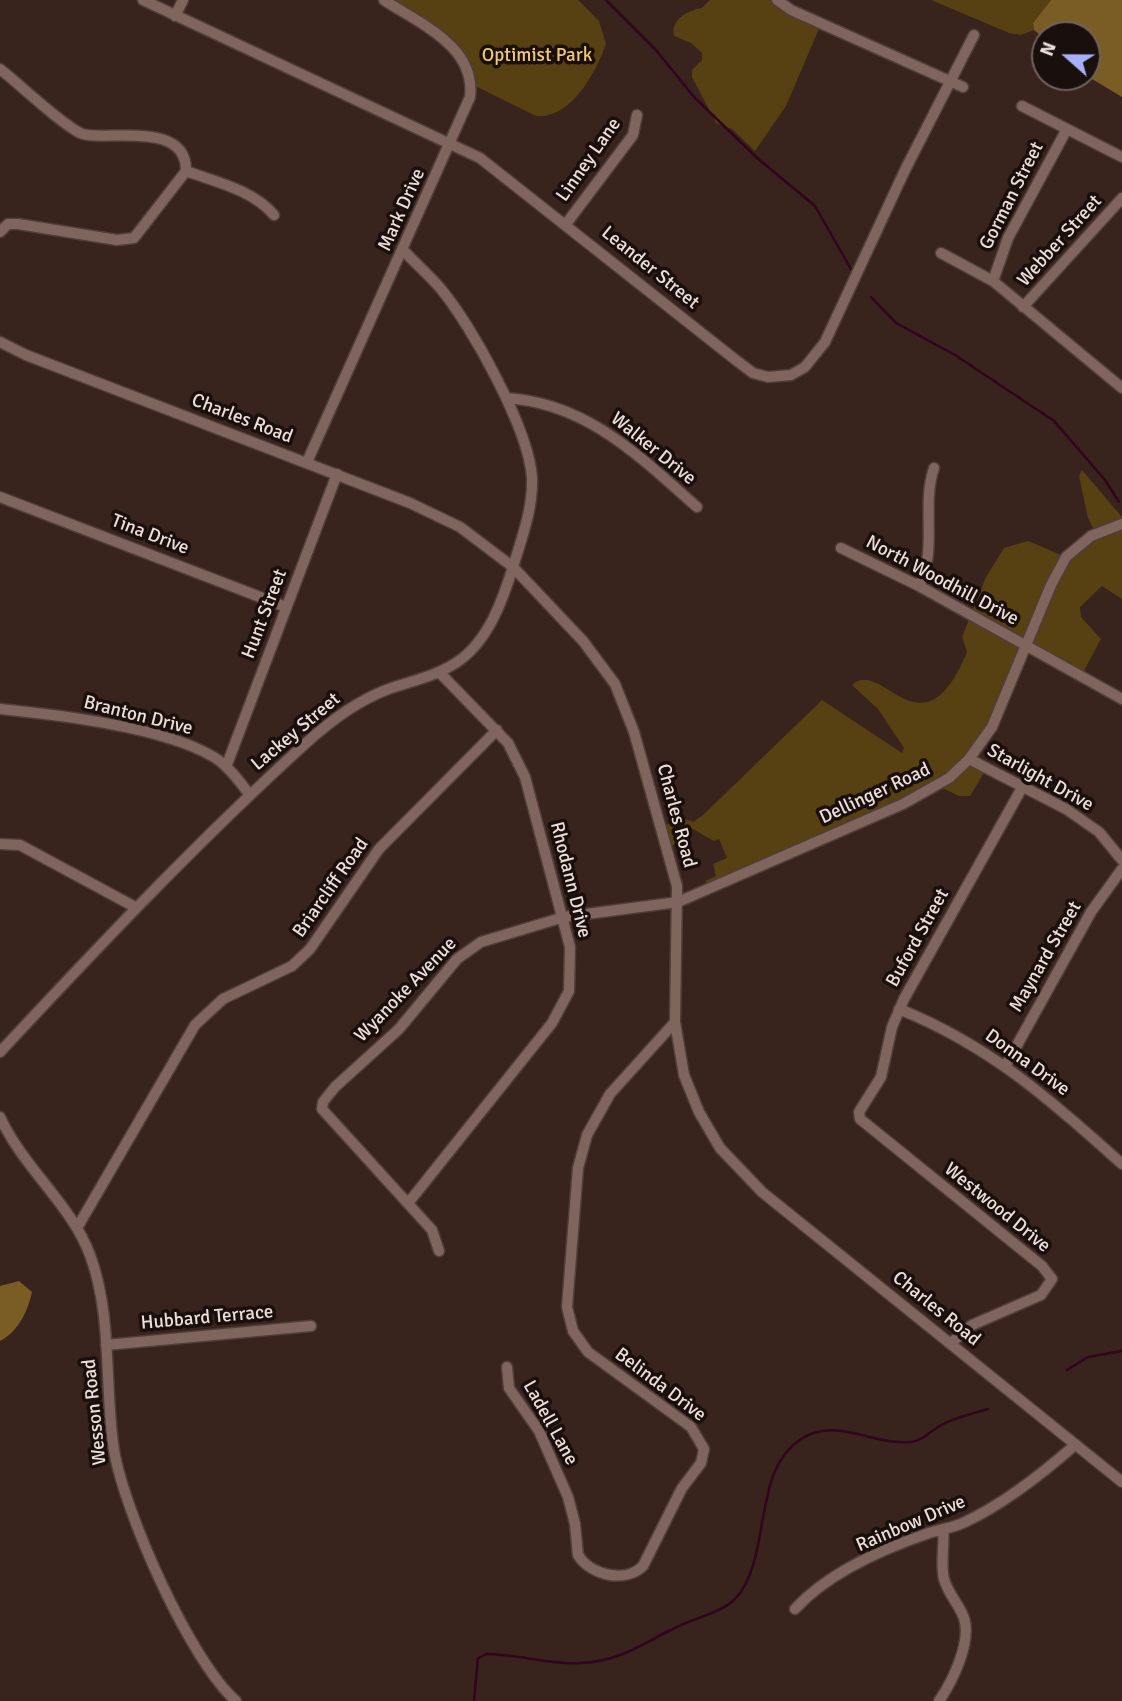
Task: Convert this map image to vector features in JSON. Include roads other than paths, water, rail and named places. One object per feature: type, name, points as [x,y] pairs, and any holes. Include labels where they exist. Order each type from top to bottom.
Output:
[{"type":"street","name":"Leander Street","points":[[142,0],[480,158],[754,373],[768,377],[791,375],[804,367],[824,342],[948,82],[974,35]]},
{"type":"street","points":[[175,16],[183,0]]},
{"type":"street","name":"Mark Drive","points":[[307,463],[470,97],[471,84],[464,60],[439,36],[384,0]]},
{"type":"street","points":[[777,0],[791,10],[963,87]]},
{"type":"street","points":[[0,69],[83,134],[136,134],[155,138],[176,149],[182,156],[186,171]]},
{"type":"street","points":[[1022,106],[1122,157]]},
{"type":"street","name":"Linney Lane","points":[[566,224],[633,135],[637,115]]},
{"type":"street","name":"Gorman Street","points":[[993,281],[1007,237],[1068,129]]},
{"type":"street","points":[[186,171],[250,196],[265,204],[274,215]]},
{"type":"street","points":[[0,232],[8,224],[18,224],[117,240],[134,238],[186,171]]},
{"type":"street","name":"Webber Street","points":[[1023,307],[1122,198]]},
{"type":"street","name":"Lackey Street","points":[[0,1052],[135,907],[306,742],[346,711],[385,691],[439,672],[462,659],[475,646],[497,609],[527,522],[532,480],[525,440],[506,398],[447,296],[403,250]]},
{"type":"street","points":[[941,253],[993,281],[1122,388]]},
{"type":"street","name":"Charles Road","points":[[0,342],[82,377],[337,474],[460,527],[513,567],[576,633],[615,684],[634,732],[670,854],[678,902],[675,1022],[679,1055],[693,1099],[711,1134],[730,1160],[762,1192],[1122,1482]]},
{"type":"street","name":"Walker Drive","points":[[506,398],[566,410],[606,430],[697,507]]},
{"type":"street","points":[[919,586],[926,566],[928,493],[934,468]]},
{"type":"street","name":"Hunt Street","points":[[226,767],[337,474]]},
{"type":"street","name":"Tina Drive","points":[[0,497],[286,607]]},
{"type":"street","name":"Dellinger Road","points":[[678,902],[903,804],[938,786],[969,759],[992,727],[1051,585],[1066,557],[1091,536],[1122,524]]},
{"type":"street","name":"North Woodhill Drive","points":[[841,548],[919,586],[1122,699]]},
{"type":"street","name":"Rhodann Drive","points":[[409,1202],[560,1011],[569,991],[572,969],[564,917],[519,760],[497,730],[439,672]]},
{"type":"street","name":"Branton Drive","points":[[0,709],[62,716],[138,732],[196,749],[226,767],[250,795]]},
{"type":"street","name":"Briarcliff Road","points":[[77,1228],[195,1025],[223,999],[292,966],[310,949],[379,849],[497,730]]},
{"type":"street","name":"Starlight Drive","points":[[969,759],[1066,809],[1099,832],[1122,860]]},
{"type":"street","name":"Buford Street","points":[[859,1112],[884,1070],[899,1009],[1023,786]]},
{"type":"street","points":[[0,844],[20,845],[135,907]]},
{"type":"street","name":"Maynard Street","points":[[1006,1065],[1091,912],[1122,869]]},
{"type":"street","name":"Wyanoke Avenue","points":[[439,1251],[432,1230],[409,1202],[326,1116],[322,1109],[323,1102],[335,1087],[399,1029],[463,953],[481,942],[564,917],[678,902]]},
{"type":"street","name":"Donna Drive","points":[[899,1009],[936,1024],[1006,1065],[1041,1091],[1122,1164]]},
{"type":"street","name":"Belinda Drive","points":[[634,1575],[643,1566],[682,1488],[701,1463],[703,1443],[691,1427],[598,1361],[579,1342],[569,1320],[567,1307],[578,1168],[592,1123],[610,1094],[675,1022]]},
{"type":"street","name":"Westwood Drive","points":[[859,1112],[860,1119],[1042,1266],[1052,1279],[1041,1295],[972,1325],[951,1343]]},
{"type":"street","name":"Wesson Road","points":[[0,1117],[26,1163],[77,1228],[96,1273],[106,1345],[114,1448],[130,1507],[191,1640],[216,1681],[236,1701]]},
{"type":"street","name":"Hubbard Terrace","points":[[106,1345],[311,1326]]},
{"type":"street","name":"Ladell Lane","points":[[507,1367],[509,1388],[539,1431],[568,1497],[575,1524],[578,1555],[589,1566],[614,1576],[634,1575]]},
{"type":"street","name":"Rainbow Drive","points":[[796,1609],[813,1590],[832,1579],[895,1547],[965,1522],[994,1506],[1075,1445]]},
{"type":"street","points":[[939,1701],[956,1666],[965,1629],[965,1620],[948,1591],[944,1577],[943,1529]]},
{"type":"waterway","points":[[606,0],[656,50],[694,97],[756,157],[815,206],[851,269]]},
{"type":"waterway","points":[[871,297],[896,323],[955,355],[1054,421],[1105,480],[1119,502]]},
{"type":"waterway","points":[[1067,1370],[1088,1357],[1122,1351]]},
{"type":"waterway","points":[[474,1701],[478,1658],[486,1654],[581,1663],[609,1659],[730,1603],[742,1590],[751,1572],[769,1488],[777,1466],[791,1447],[801,1439],[828,1430],[910,1442],[949,1421],[988,1409]]},
{"type":"park label","name":"Optimist Park","points":[[537,56]]}]
